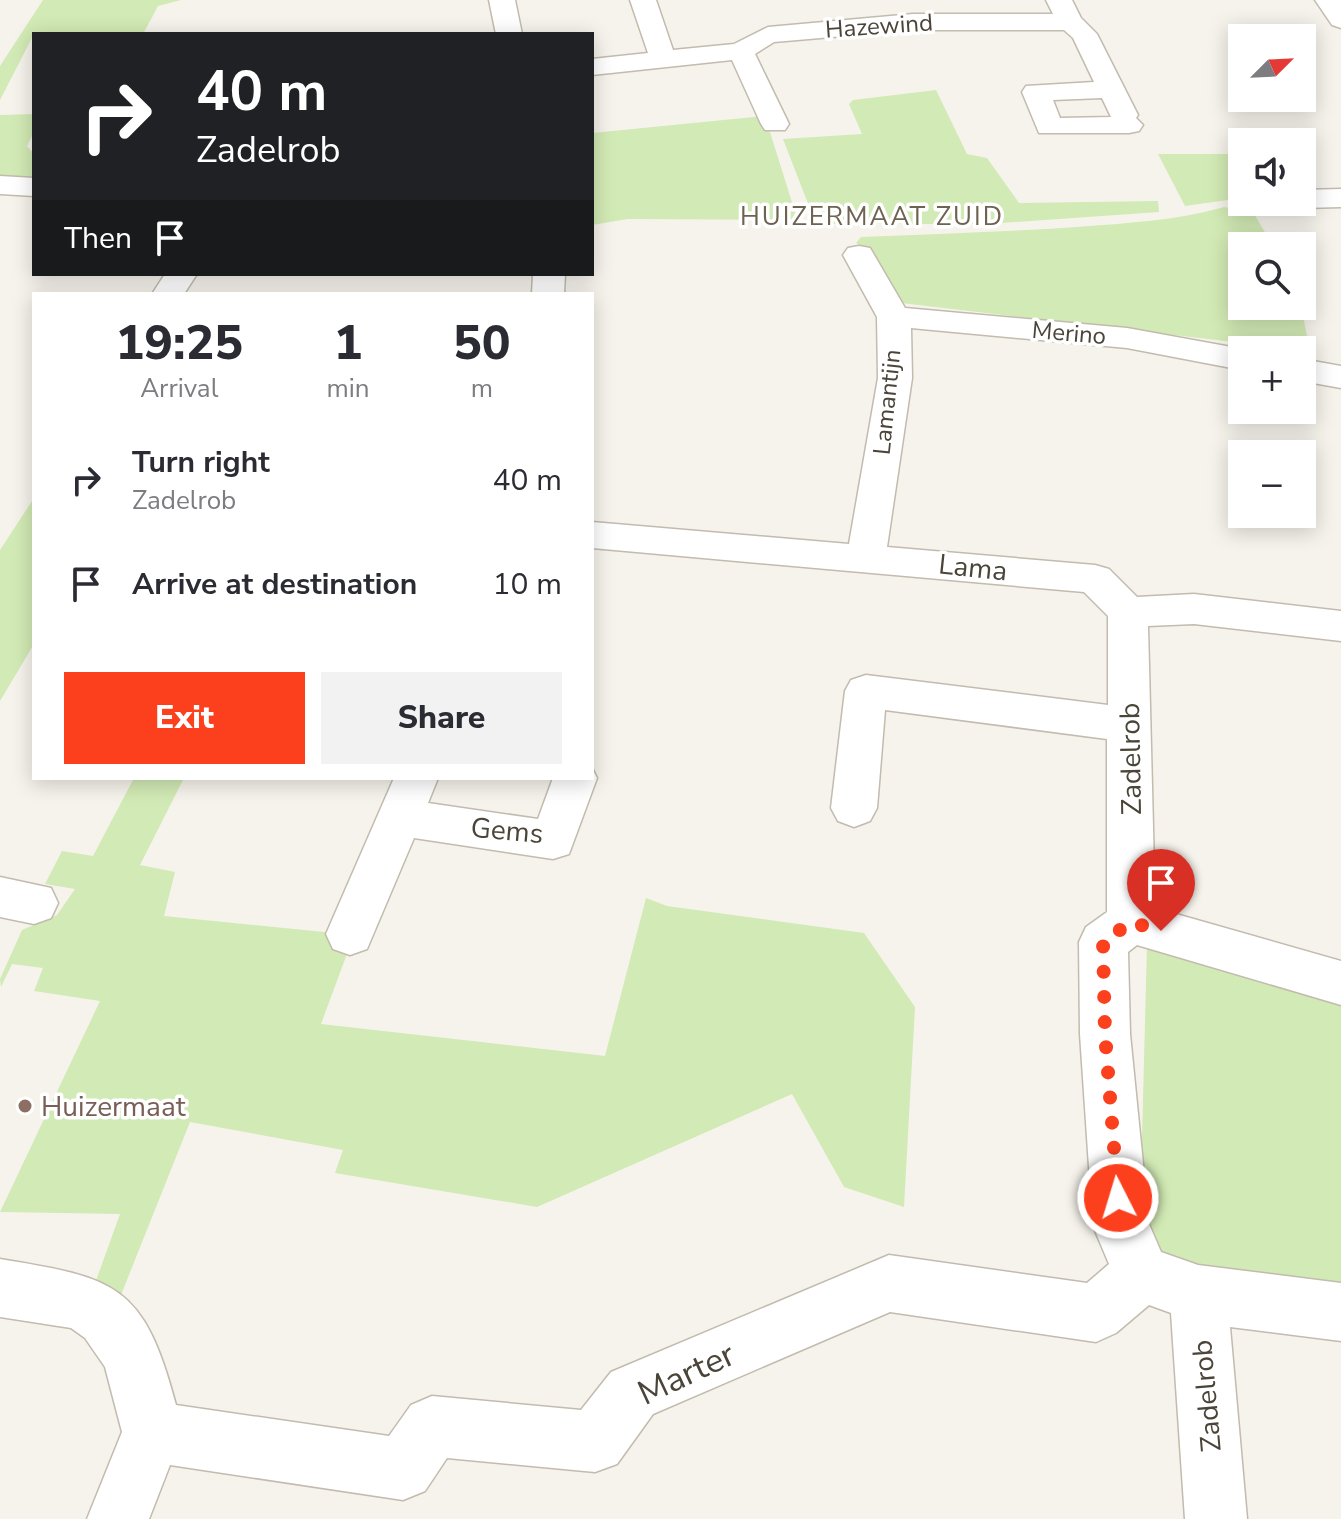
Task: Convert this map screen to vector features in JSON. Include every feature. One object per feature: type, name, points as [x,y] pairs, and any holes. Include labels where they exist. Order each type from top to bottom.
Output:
[{"type":"street","points":[[502,0],[509,32]]},
{"type":"street","points":[[643,0],[663,59]]},
{"type":"street","points":[[997,20],[1033,0]]},
{"type":"street","points":[[1328,0],[1341,20]]},
{"type":"street","points":[[1064,11],[1084,34],[1129,125],[1142,134],[1148,148]]},
{"type":"street","name":"Hazewind","points":[[594,67],[741,51],[768,35],[913,22],[997,20],[1064,11]]},
{"type":"street","points":[[741,51],[775,124]]},
{"type":"street","points":[[1111,90],[1036,92],[1049,127],[1129,125]]},
{"type":"street","points":[[0,185],[32,187]]},
{"type":"street","points":[[1316,199],[1341,198]]},
{"type":"street","name":"Lamantijn","points":[[859,255],[894,317],[895,378],[866,558]]},
{"type":"street","name":"Merino","points":[[894,317],[1127,338],[1228,356]]},
{"type":"street","points":[[1316,373],[1341,377]]},
{"type":"street","name":"Lama","points":[[594,535],[1095,579],[1128,612]]},
{"type":"street","points":[[1128,612],[1194,609],[1341,626]]},
{"type":"street","name":"Zadelrob","points":[[1128,612],[1131,922]]},
{"type":"street","points":[[854,808],[866,691],[1129,725]]},
{"type":"street","name":"Gems","points":[[350,934],[408,798],[553,840],[574,780]]},
{"type":"street","points":[[1341,983],[1131,922],[1103,942],[1105,1034],[1121,1226],[1142,1274],[1198,1294],[1341,1312]]},
{"type":"street","name":"Marter","points":[[152,1432],[403,1469],[432,1426],[595,1442],[632,1393],[889,1283],[1096,1313],[1142,1274]]},
{"type":"street","points":[[0,1288],[72,1299],[111,1319],[135,1363],[152,1432],[118,1519]]},
{"type":"street","name":"Zadelrob","points":[[1198,1294],[1216,1519]]},
{"type":"green space","points":[[43,0],[181,0],[158,6],[144,32],[32,32],[32,38],[0,100],[0,66]]},
{"type":"green space","points":[[936,90],[967,154],[987,158],[1019,203],[1158,201],[1159,212],[987,224],[819,224],[814,219],[783,139],[862,134],[849,104],[853,100]]},
{"type":"green space","points":[[32,114],[32,136],[27,146],[32,152],[32,181],[0,180],[0,115]]},
{"type":"green space","points":[[765,116],[795,212],[793,220],[628,219],[594,225],[594,133]]},
{"type":"green space","points":[[1158,154],[1228,154],[1228,200],[1185,206]]},
{"type":"green space","points":[[1224,207],[1228,208],[1228,216],[1255,216],[1265,232],[1228,232],[1228,320],[1304,320],[1307,336],[1228,336],[1228,341],[893,302],[874,256],[856,243],[861,237],[1133,223]]},
{"type":"green space","points":[[32,501],[32,647],[0,701],[0,550]]},
{"type":"green space","points":[[133,780],[183,780],[140,865],[175,872],[164,916],[354,935],[321,1024],[605,1056],[646,898],[667,906],[864,933],[915,1007],[904,1207],[844,1187],[792,1094],[537,1207],[335,1173],[343,1150],[190,1122],[117,1305],[93,1289],[120,1214],[0,1212],[100,1001],[34,991],[43,968],[12,964],[1,987],[0,979],[22,930],[57,915],[75,889],[45,884],[62,851],[93,856]]},
{"type":"green space","points":[[1147,945],[1341,1002],[1341,1282],[1202,1273],[1164,1259],[1140,1216]]},
{"type":"place","name":"Huizermaat","points":[[25,1106]]},
{"type":"district","name":"HUIZERMAAT ZUID","points":[[872,216]]},
{"type":"route","points":[[1118,1198],[1105,1034],[1103,942],[1131,922],[1161,931]]}]
